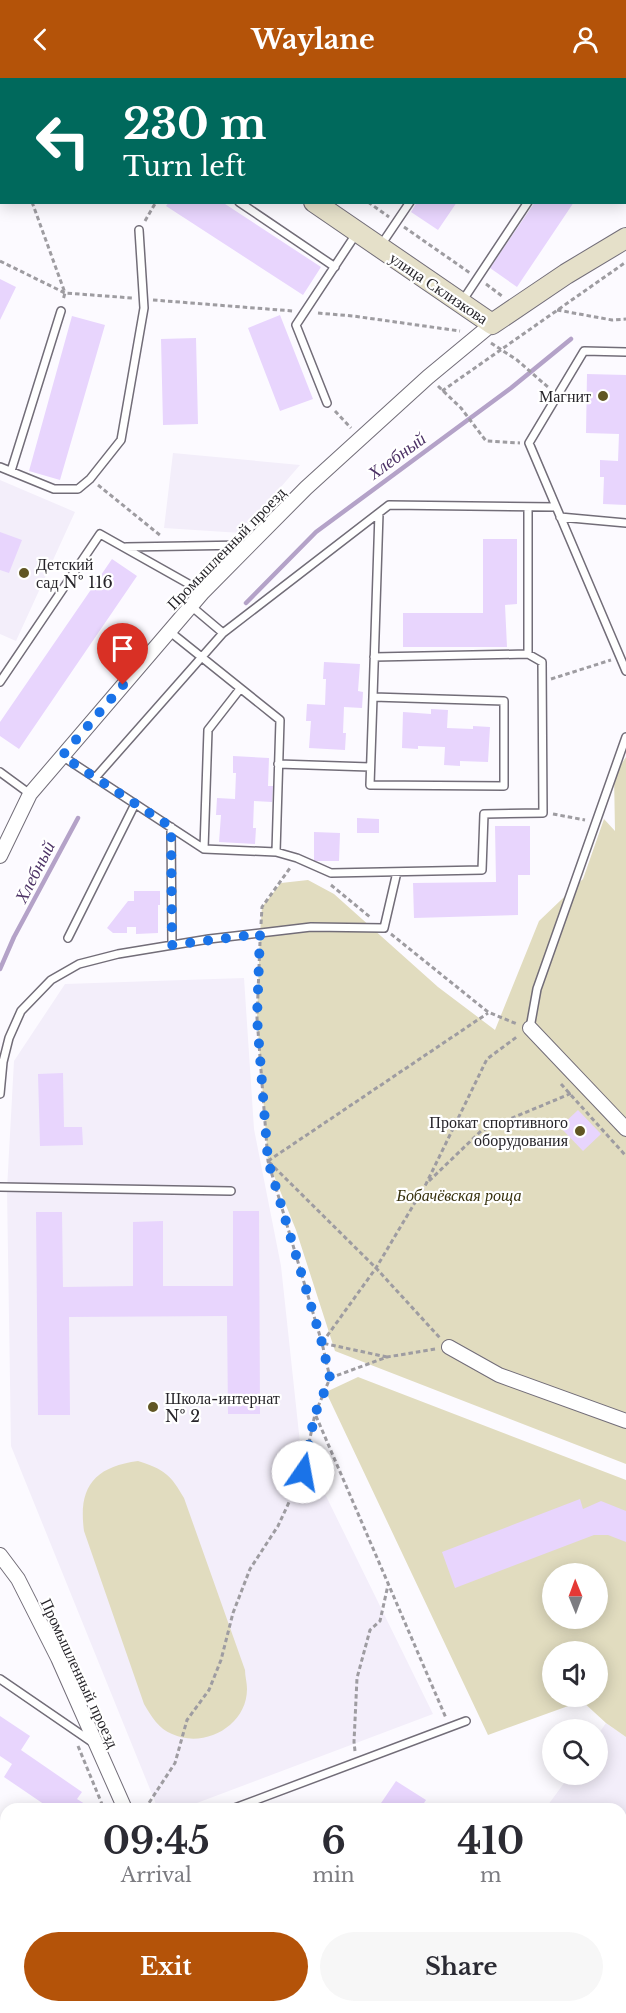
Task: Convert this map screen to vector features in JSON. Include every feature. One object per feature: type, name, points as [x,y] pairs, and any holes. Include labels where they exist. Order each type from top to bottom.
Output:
[{"type":"street","name":"улица Склизкова","points":[[317,204],[461,303],[485,330],[566,274],[626,238]]},
{"type":"street","name":"Промышленный проезд","points":[[0,856],[30,794],[203,592],[248,544],[362,438],[428,377],[485,330]]},
{"type":"street","points":[[530,1028],[626,1129]]},
{"type":"street","points":[[449,1347],[499,1375],[626,1421]]},
{"type":"street","name":"Промышленный проезд","points":[[0,1555],[15,1574],[58,1658],[122,1803]]},
{"type":"lane","points":[[242,204],[335,267]]},
{"type":"lane","points":[[379,247],[409,204]]},
{"type":"lane","points":[[461,303],[527,204]]},
{"type":"lane","points":[[0,466],[54,489],[78,489],[90,479],[121,440],[144,308],[139,230]]},
{"type":"lane","points":[[327,403],[296,325],[357,232]]},
{"type":"lane","points":[[11,471],[61,311]]},
{"type":"lane","points":[[626,352],[584,351],[529,443],[626,671]]},
{"type":"lane","points":[[94,778],[223,633],[389,505],[556,507]]},
{"type":"lane","points":[[528,508],[528,654]]},
{"type":"lane","points":[[373,697],[504,701],[504,786],[370,785],[379,513]]},
{"type":"lane","points":[[560,517],[626,523]]},
{"type":"lane","points":[[0,682],[100,534],[203,592]]},
{"type":"lane","points":[[123,547],[248,544]]},
{"type":"lane","points":[[191,606],[223,633]]},
{"type":"lane","points":[[169,631],[280,720],[276,852]]},
{"type":"lane","points":[[62,756],[204,849],[276,852],[297,858],[331,873],[482,870],[484,814],[543,813],[542,662],[528,654],[374,657]]},
{"type":"lane","points":[[204,849],[208,730],[240,689]]},
{"type":"lane","points":[[530,1028],[537,989],[626,737]]},
{"type":"lane","points":[[279,764],[370,767]]},
{"type":"lane","points":[[0,772],[30,794]]},
{"type":"lane","points":[[68,938],[135,804]]},
{"type":"lane","points":[[171,827],[172,945]]},
{"type":"lane","points":[[0,1094],[3,1062],[21,1011],[51,980],[79,964],[118,954],[172,945],[310,927],[384,928],[397,872]]},
{"type":"lane","points":[[0,1187],[231,1191]]},
{"type":"lane","points":[[0,1679],[95,1744]]},
{"type":"lane","points":[[248,1803],[466,1721]]},
{"type":"path","points":[[33,204],[65,293]]},
{"type":"path","points":[[139,230],[155,204]]},
{"type":"path","points":[[371,204],[503,297]]},
{"type":"path","points":[[0,261],[65,293],[353,316],[485,330],[501,349],[539,379]]},
{"type":"path","points":[[442,391],[626,262]]},
{"type":"path","points":[[557,310],[612,320],[626,319]]},
{"type":"path","points":[[428,377],[461,408],[486,441],[529,443]]},
{"type":"path","points":[[327,403],[362,438]]},
{"type":"path","points":[[90,479],[174,546]]},
{"type":"path","points":[[542,682],[619,658]]},
{"type":"path","points":[[543,813],[596,822]]},
{"type":"path","points":[[149,1803],[175,1763],[187,1720],[209,1690],[221,1660],[233,1613],[250,1569],[278,1526],[303,1472],[315,1414],[330,1378],[322,1343],[268,1161],[257,1018],[262,907],[297,858]]},
{"type":"path","points":[[323,879],[488,1012],[530,1028]]},
{"type":"path","points":[[268,1161],[488,1012]]},
{"type":"path","points":[[322,1343],[375,1268],[426,1185],[486,1059],[530,1028]]},
{"type":"path","points":[[555,1078],[626,1156]]},
{"type":"path","points":[[426,1185],[481,1131],[584,1086]]},
{"type":"path","points":[[268,1161],[375,1268],[449,1347]]},
{"type":"path","points":[[322,1343],[387,1357]]},
{"type":"path","points":[[330,1378],[387,1357],[449,1347]]},
{"type":"path","points":[[315,1414],[450,1727]]},
{"type":"path","points":[[352,1764],[355,1754],[357,1678],[370,1630],[380,1621],[388,1584]]},
{"type":"path","points":[[69,1725],[102,1803]]},
{"type":"shaded area","points":[[173,453],[300,465],[241,533],[164,528]]},
{"type":"shaded area","name":"Детский сад № 116","points":[[0,480],[75,512],[16,641],[0,634]]},
{"type":"shaded area","name":"Школа-интернат № 2","points":[[244,978],[254,1129],[281,1266],[300,1443],[433,1714],[197,1803],[156,1803],[11,1446],[7,1189],[14,1061],[65,984]]},
{"type":"shaded area","points":[[608,1724],[626,1737],[626,1803],[549,1803],[563,1785],[608,1785]]},
{"type":"green space","name":"Бобачёвская роща","points":[[626,757],[626,1464],[335,1351],[296,1230],[268,1161],[257,1018],[262,907],[281,883],[308,880],[334,894],[438,987],[495,1030],[539,921],[583,879],[604,819],[615,831],[614,775]]},
{"type":"green space","points":[[358,1377],[626,1480],[626,1737],[608,1724],[608,1719],[602,1719],[589,1707],[608,1707],[608,1641],[542,1641],[542,1707],[565,1707],[488,1735],[326,1392]]},
{"type":"green space","points":[[138,1461],[166,1474],[184,1498],[245,1670],[247,1689],[240,1714],[222,1731],[210,1736],[184,1738],[167,1732],[147,1709],[84,1531],[84,1502],[92,1482],[110,1468]]},
{"type":"building","points":[[168,204],[225,204],[321,267],[303,295],[166,206]]},
{"type":"building","points":[[416,204],[456,204],[438,230],[411,212]]},
{"type":"building","points":[[534,204],[573,204],[517,287],[490,268]]},
{"type":"building","points":[[0,279],[16,287],[0,320]]},
{"type":"building","points":[[280,315],[313,399],[280,411],[248,328]]},
{"type":"building","points":[[72,316],[105,325],[60,480],[29,471]]},
{"type":"building","points":[[196,338],[198,424],[163,425],[161,339]]},
{"type":"building","points":[[587,374],[626,375],[626,505],[603,504],[604,477],[600,477],[600,460],[618,461],[619,434],[586,433]]},
{"type":"building","points":[[0,532],[22,540],[9,573],[0,570]]},
{"type":"building","points":[[483,539],[517,539],[517,604],[505,605],[507,647],[403,647],[403,613],[483,613]]},
{"type":"building","points":[[112,559],[137,576],[19,749],[0,736],[0,722]]},
{"type":"building","points":[[324,662],[360,664],[358,691],[363,692],[362,708],[344,707],[345,750],[309,748],[311,721],[306,721],[307,704],[325,705]]},
{"type":"building","points":[[431,709],[448,710],[447,728],[490,727],[488,762],[460,761],[460,766],[444,765],[445,747],[402,748],[403,712],[431,714]]},
{"type":"building","points":[[233,756],[269,758],[268,786],[273,786],[272,802],[254,801],[255,844],[219,842],[221,815],[216,815],[217,798],[235,799],[236,773],[233,773]]},
{"type":"building","points":[[357,818],[379,819],[379,833],[357,833]]},
{"type":"building","points":[[495,826],[530,826],[530,875],[518,875],[518,915],[414,918],[413,883],[496,882]]},
{"type":"building","points":[[314,832],[340,833],[339,861],[314,861]]},
{"type":"building","points":[[134,891],[160,891],[158,933],[136,934],[136,927],[127,927],[127,933],[113,933],[107,928],[128,901],[134,901]]},
{"type":"building","points":[[63,1073],[64,1127],[82,1127],[83,1145],[40,1146],[38,1074]]},
{"type":"building","name":"Прокат спортивного оборудования","points":[[578,1110],[601,1134],[583,1151],[560,1127]]},
{"type":"building","points":[[233,1211],[259,1211],[260,1414],[228,1414],[227,1316],[69,1317],[70,1415],[38,1415],[36,1212],[62,1212],[63,1287],[133,1286],[133,1222],[163,1221],[163,1286],[233,1286]]},
{"type":"building","points":[[580,1499],[583,1509],[601,1501],[626,1511],[626,1542],[608,1535],[594,1535],[455,1588],[442,1552]]},
{"type":"building","points":[[0,1716],[30,1736],[21,1750],[82,1792],[77,1799],[83,1803],[42,1803],[4,1777],[12,1764],[0,1756]]},
{"type":"building","points":[[396,1781],[426,1800],[424,1803],[381,1803]]},
{"type":"waterway","name":"Хлебный","points":[[246,603],[316,532],[511,388],[571,339]]},
{"type":"waterway","name":"Хлебный","points":[[0,969],[14,937],[78,818]]},
{"type":"place","name":"Магнит","points":[[603,396]]},
{"type":"place","name":"Детский сад № 116","points":[[24,573]]},
{"type":"place","name":"Прокат спортивного оборудования","points":[[580,1131]]},
{"type":"place","name":"Школа-интернат № 2","points":[[153,1407]]},
{"type":"route","points":[[123,685],[62,756],[171,827],[172,945],[260,934],[257,1018],[268,1161],[322,1343],[330,1378],[315,1414],[303,1472]]}]
